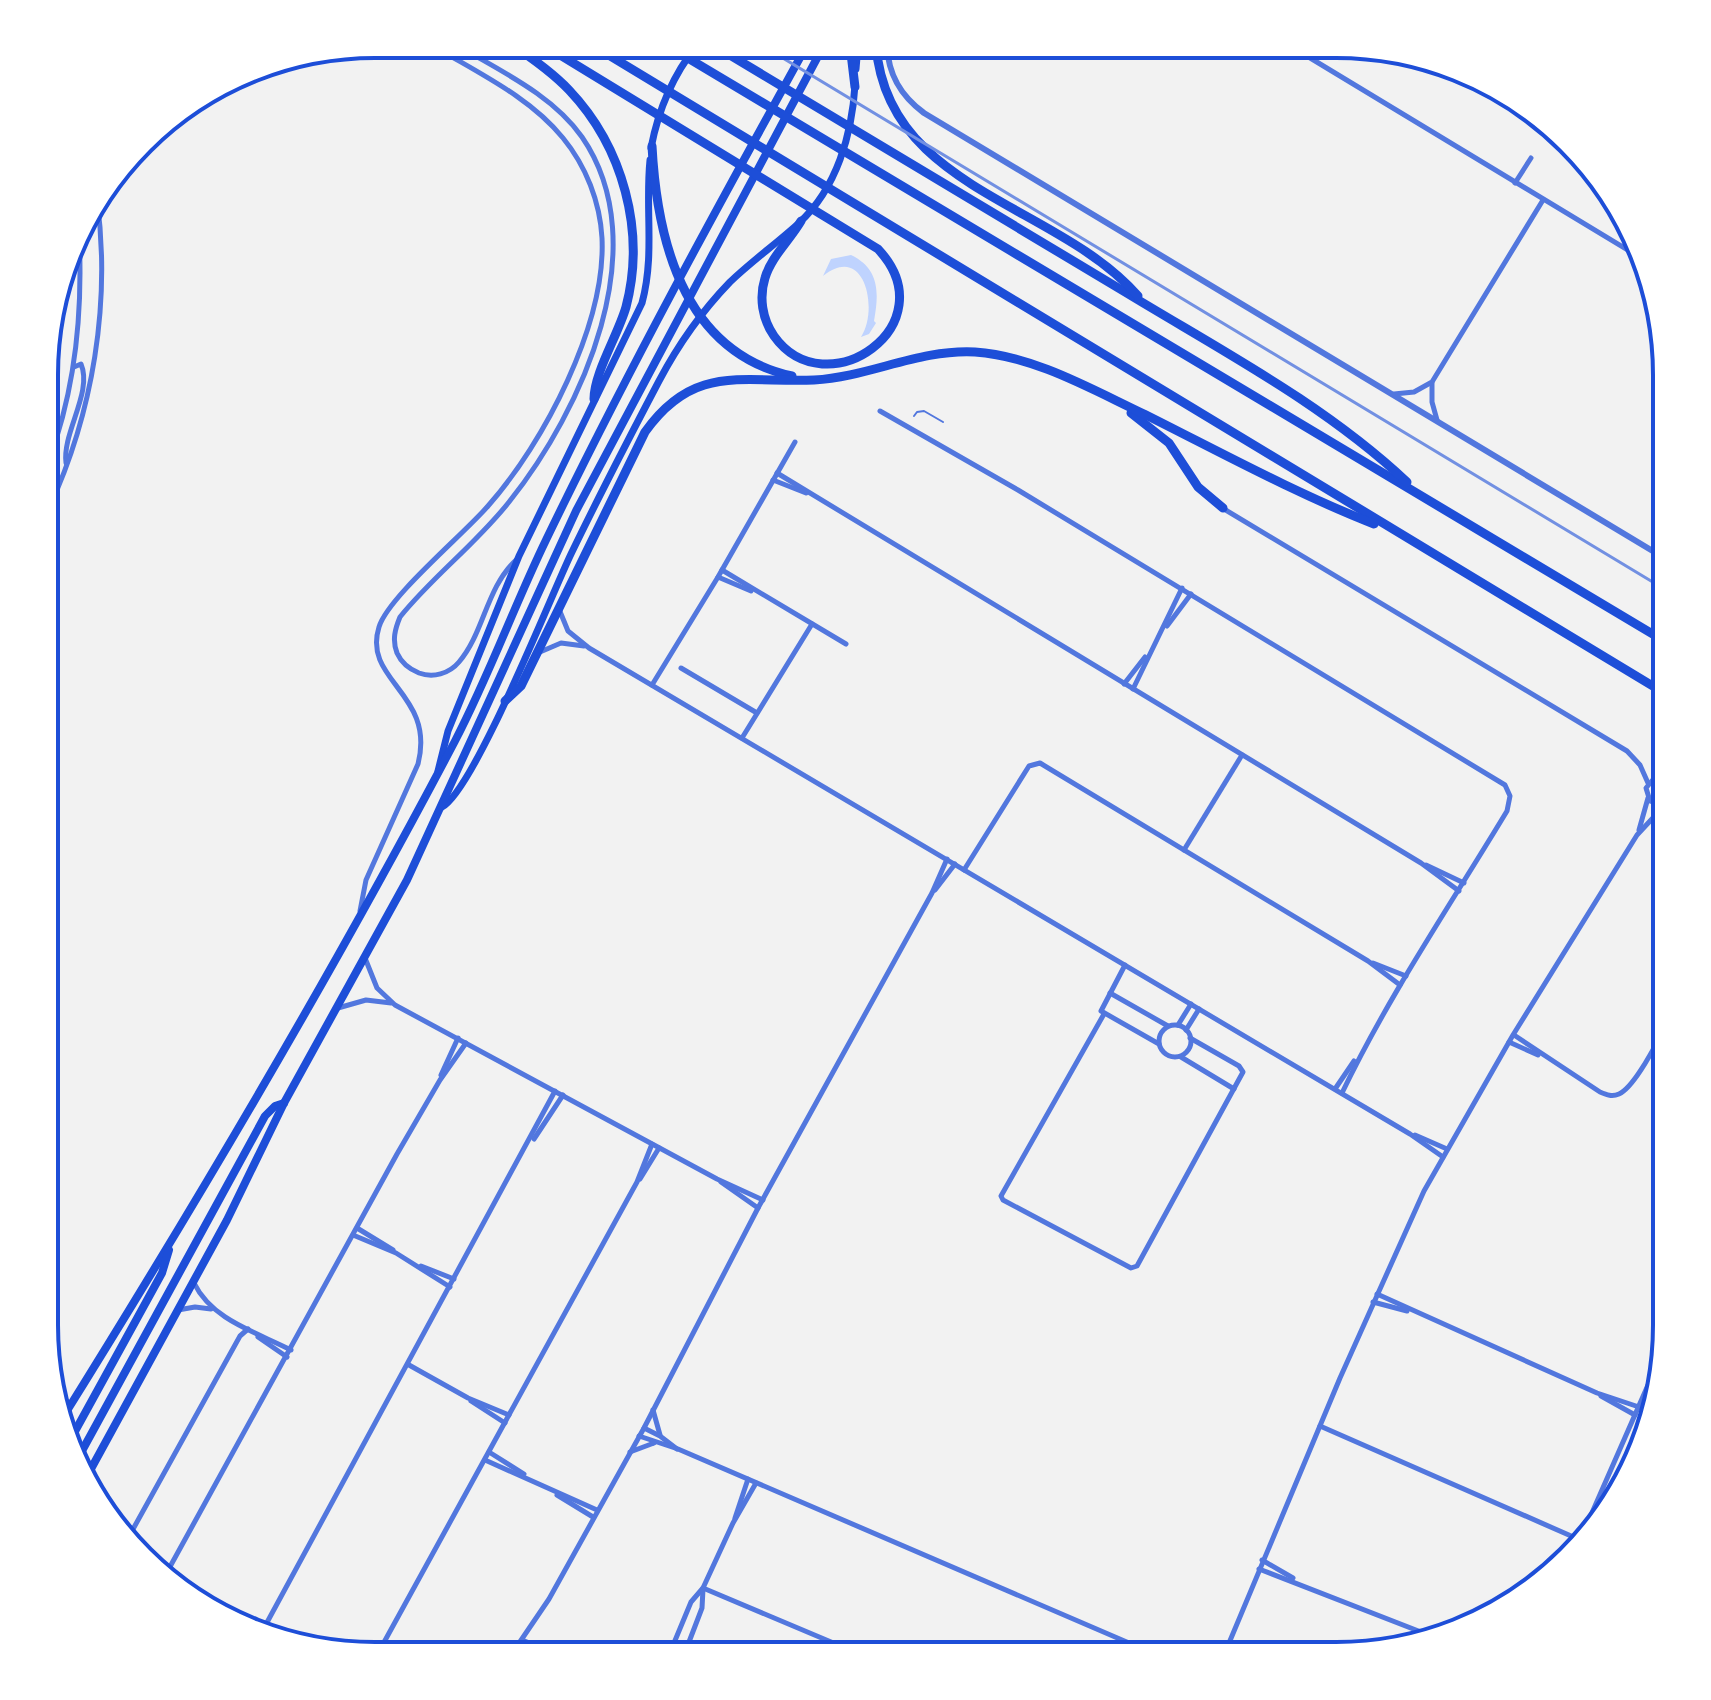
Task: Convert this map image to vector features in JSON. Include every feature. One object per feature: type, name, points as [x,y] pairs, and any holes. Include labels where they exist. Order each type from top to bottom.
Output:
[{"type":"highway","points":[[530,58],[556,78],[587,112],[611,151],[626,195],[633,243],[630,285],[616,335],[596,381],[594,399]]},
{"type":"highway","points":[[565,58],[878,249],[897,280],[897,316],[886,337],[858,357],[825,363],[802,359],[778,342],[764,317],[762,303],[766,274],[801,221]]},
{"type":"highway","points":[[613,58],[1653,686]]},
{"type":"highway","points":[[688,58],[1653,634]]},
{"type":"highway","points":[[735,58],[1230,354],[1329,418],[1368,447],[1421,495]]},
{"type":"highway","points":[[852,58],[855,87]]},
{"type":"highway","points":[[878,58],[891,104],[900,121],[924,150],[954,172],[1086,252],[1117,276],[1145,304]]},
{"type":"highway","points":[[652,146],[657,206],[665,245],[676,276],[693,304],[713,329],[751,360],[782,374],[815,380]]},
{"type":"highway","points":[[505,701],[521,686],[638,445],[663,411],[698,388],[724,379],[815,380],[860,374],[937,354],[970,352],[1002,355],[1034,364],[1112,399],[1304,493],[1399,534]]},
{"type":"highway","points":[[1112,399],[1163,437],[1198,487],[1223,508]]},
{"type":"main road","points":[[437,773],[448,731],[519,556],[594,399],[631,330],[646,289],[650,259],[648,185],[652,146],[671,87],[689,58]]},
{"type":"main road","points":[[69,1407],[170,1245],[360,918],[471,707],[544,542],[644,347],[800,58]]},
{"type":"main road","points":[[92,1467],[193,1282],[284,1103],[407,880],[559,547],[657,355],[817,58]]},
{"type":"main road","points":[[442,807],[457,794],[505,701],[573,550],[669,363],[691,330],[729,284],[801,221],[825,189],[849,133],[857,58]]},
{"type":"main road","points":[[83,1449],[262,1122],[270,1111],[284,1103]]},
{"type":"main road","points":[[76,1430],[162,1273],[170,1245]]},
{"type":"street","points":[[360,918],[366,880],[422,750],[422,736],[414,710],[381,665],[376,640],[379,627],[392,604],[481,514],[529,453],[550,418],[576,359],[595,299],[600,269],[602,239],[599,214],[583,167],[570,146],[528,104],[453,58]]},
{"type":"street","points":[[478,58],[538,94],[582,137],[605,187],[612,213],[613,264],[605,309],[587,364],[547,447],[499,515],[400,617],[394,637],[395,647],[406,666],[425,675],[435,675],[453,668],[465,654],[501,576],[519,556]]},
{"type":"street","points":[[889,58],[893,79],[907,99],[924,113],[1653,551]]},
{"type":"street","points":[[1310,58],[1627,250]]},
{"type":"street","points":[[1515,183],[1531,158]]},
{"type":"street","points":[[1392,394],[1414,392],[1432,382],[1543,200]]},
{"type":"street","points":[[58,486],[83,417],[97,339],[100,295],[98,221]]},
{"type":"street","points":[[58,434],[74,367],[80,315],[79,261]]},
{"type":"street","points":[[66,467],[66,445],[84,372],[81,364],[74,367]]},
{"type":"street","points":[[1432,382],[1432,402],[1437,421]]},
{"type":"street","points":[[880,411],[1182,588],[1500,781],[1510,796],[1507,811],[1400,985],[1358,1058],[1342,1093]]},
{"type":"street","points":[[652,685],[795,442]]},
{"type":"street","points":[[777,473],[1421,863],[1459,891]]},
{"type":"street","points":[[773,480],[811,495]]},
{"type":"street","points":[[1223,508],[1627,751],[1640,765],[1648,783],[1648,797],[1637,835]]},
{"type":"street","points":[[722,570],[846,644]]},
{"type":"street","points":[[718,577],[756,592]]},
{"type":"street","points":[[1133,689],[1182,588]]},
{"type":"street","points":[[1163,629],[1191,594]]},
{"type":"street","points":[[558,609],[568,631],[589,648],[1342,1093],[1443,1157]]},
{"type":"street","points":[[742,738],[812,624]]},
{"type":"street","points":[[537,655],[561,643],[589,648]]},
{"type":"street","points":[[1124,684],[1149,654]]},
{"type":"street","points":[[681,668],[757,713]]},
{"type":"street","points":[[1184,850],[1242,755]]},
{"type":"street","points":[[964,870],[1029,766],[1036,762],[1368,961],[1400,985]]},
{"type":"street","points":[[1648,783],[1653,779]]},
{"type":"street","points":[[1648,797],[1653,803]]},
{"type":"street","points":[[1227,1642],[1424,1191],[1513,1035],[1637,835],[1653,818]]},
{"type":"street","points":[[527,1642],[522,1640],[549,1599],[644,1428],[758,1208],[932,893],[947,859]]},
{"type":"street","points":[[1421,863],[1464,883]]},
{"type":"street","points":[[932,893],[955,864]]},
{"type":"street","points":[[365,957],[377,988],[395,1005]]},
{"type":"street","points":[[1368,961],[1406,976]]},
{"type":"street","points":[[1125,965],[1101,1009],[1104,1014],[1159,1044],[1167,1055],[1180,1056],[1234,1089]]},
{"type":"street","points":[[1109,993],[1168,1026],[1178,1025],[1186,1030],[1190,1047],[1180,1056]]},
{"type":"street","points":[[338,1008],[372,999],[395,1005],[717,1179],[763,1200]]},
{"type":"street","points":[[1178,1025],[1191,1004]]},
{"type":"street","points":[[1186,1030],[1199,1009]]},
{"type":"street","points":[[1104,1014],[1002,1194],[1003,1200],[1130,1267],[1135,1267],[1242,1075],[1241,1068],[1190,1038]]},
{"type":"street","points":[[1159,1044],[1159,1036],[1168,1026]]},
{"type":"street","points":[[1513,1035],[1600,1092],[1618,1094],[1631,1083],[1653,1047]]},
{"type":"street","points":[[440,1080],[458,1038]]},
{"type":"street","points":[[1509,1042],[1543,1057]]},
{"type":"street","points":[[170,1567],[440,1080],[466,1043]]},
{"type":"street","points":[[1335,1089],[1358,1058]]},
{"type":"street","points":[[267,1623],[555,1091]]},
{"type":"street","points":[[530,1142],[563,1095]]},
{"type":"street","points":[[1410,1134],[1447,1149]]},
{"type":"street","points":[[637,1182],[652,1144]]},
{"type":"street","points":[[384,1642],[637,1182],[659,1148]]},
{"type":"street","points":[[717,1179],[758,1208]]},
{"type":"street","points":[[357,1228],[450,1287]]},
{"type":"street","points":[[353,1235],[396,1253]]},
{"type":"street","points":[[416,1264],[454,1279]]},
{"type":"street","points":[[193,1282],[212,1309],[291,1350]]},
{"type":"street","points":[[1377,1294],[1597,1393],[1639,1407]]},
{"type":"street","points":[[1373,1302],[1412,1312]]},
{"type":"street","points":[[178,1310],[195,1307],[212,1309]]},
{"type":"street","points":[[133,1529],[240,1336],[248,1329]]},
{"type":"street","points":[[255,1333],[287,1357]]},
{"type":"street","points":[[409,1365],[505,1423]]},
{"type":"street","points":[[1593,1512],[1646,1390]]},
{"type":"street","points":[[1597,1393],[1635,1415]]},
{"type":"street","points":[[468,1398],[509,1415]]},
{"type":"street","points":[[653,1409],[660,1436]]},
{"type":"street","points":[[1320,1426],[1572,1536]]},
{"type":"street","points":[[644,1428],[678,1449]]},
{"type":"street","points":[[639,1436],[678,1449],[1127,1642]]},
{"type":"street","points":[[629,1453],[656,1442]]},
{"type":"street","points":[[489,1452],[554,1491],[597,1510]]},
{"type":"street","points":[[485,1460],[528,1477]]},
{"type":"street","points":[[733,1523],[748,1479]]},
{"type":"street","points":[[674,1642],[691,1602],[703,1588],[733,1523],[756,1483]]},
{"type":"street","points":[[554,1491],[593,1518]]},
{"type":"street","points":[[1262,1560],[1297,1582]]},
{"type":"street","points":[[1259,1569],[1419,1631]]},
{"type":"street","points":[[689,1642],[702,1608],[703,1588]]},
{"type":"street","points":[[703,1588],[831,1642]]},
{"type":"lane","points":[[914,416],[924,411],[943,422]]},
{"type":"water","points":[[851,255],[868,267],[877,292],[876,323],[869,334],[861,337],[869,311],[868,297],[858,273],[849,267],[837,268],[823,276],[831,259]]},
{"type":"railway","points":[[783,58],[1653,582]]}]
